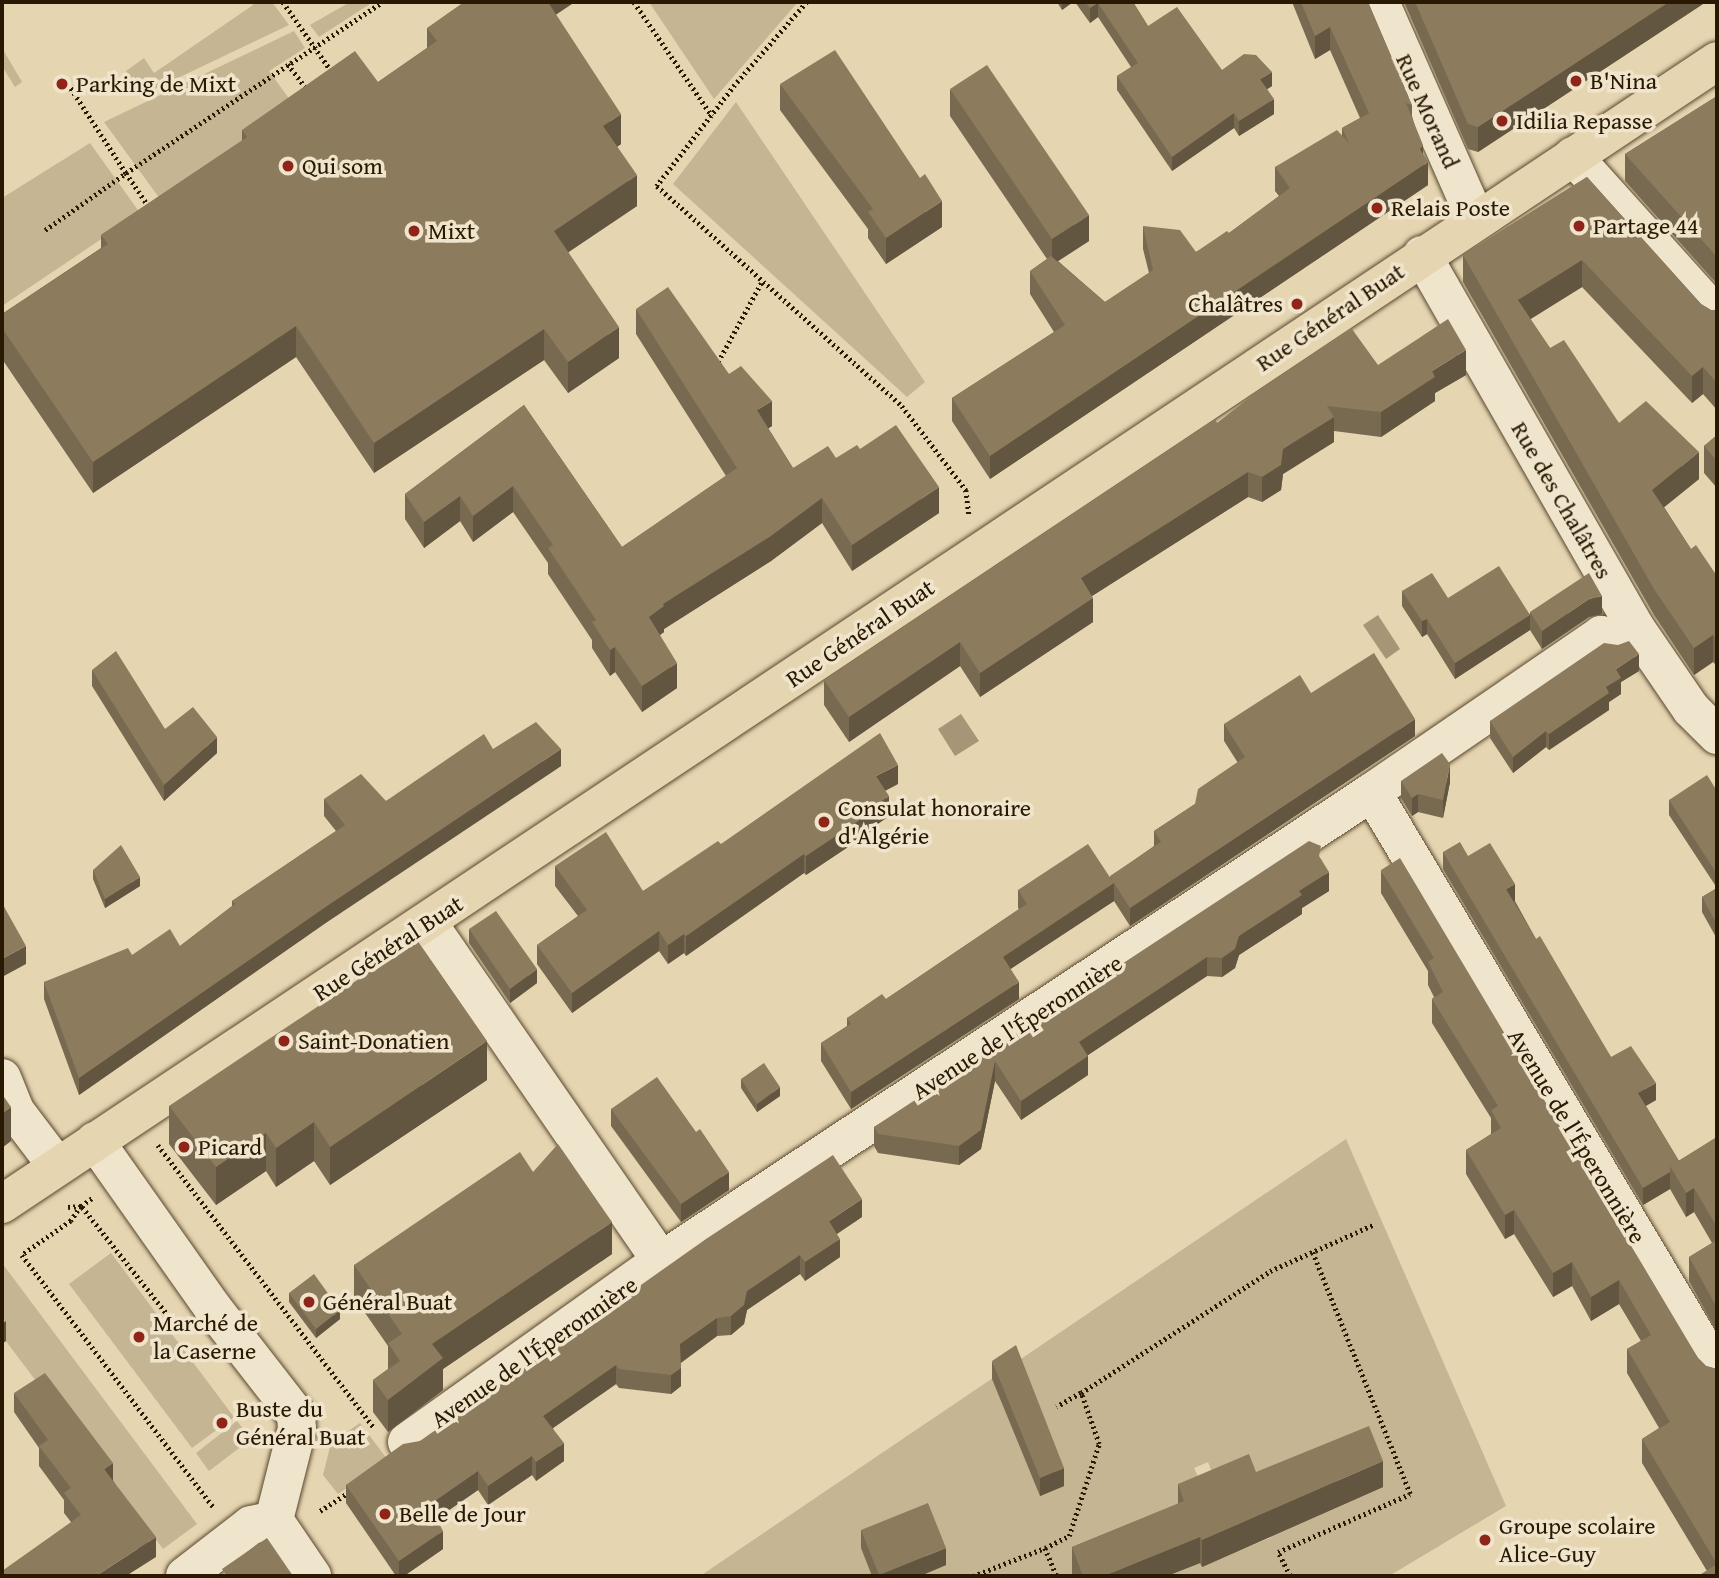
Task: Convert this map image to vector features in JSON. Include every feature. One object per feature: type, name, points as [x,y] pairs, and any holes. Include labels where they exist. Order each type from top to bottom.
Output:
[{"type":"main road","name":"Rue Général Buat","points":[[2,1204],[428,923],[1422,255],[1717,61]]},
{"type":"street","name":"Rue Morand","points":[[1380,2],[1476,220]]},
{"type":"street","points":[[1573,156],[1717,316]]},
{"type":"street","name":"Rue des Chalâtres","points":[[1422,255],[1635,627],[1691,709],[1717,735]]},
{"type":"street","name":"Avenue de l'Éperonnière","points":[[394,1441],[661,1261],[1372,792],[1601,635],[1616,640],[1635,627]]},
{"type":"street","name":"Avenue de l'Éperonnière","points":[[1372,792],[1717,1371]]},
{"type":"street","name":"Avenue de l'Éperonnière","points":[[428,923],[661,1261]]},
{"type":"street","points":[[2,1078],[16,1112],[57,1166]]},
{"type":"street","points":[[94,1141],[212,1307],[296,1415],[297,1429],[263,1523],[185,1576]]},
{"type":"street","points":[[263,1523],[312,1576]]},
{"type":"path","points":[[283,2],[337,79]]},
{"type":"path","points":[[45,230],[125,173],[382,2]]},
{"type":"path","points":[[634,2],[712,116]]},
{"type":"path","points":[[807,2],[657,186],[761,283],[902,406],[966,490],[969,516],[990,545]]},
{"type":"path","points":[[288,64],[314,100]]},
{"type":"path","points":[[65,79],[154,214]]},
{"type":"path","points":[[712,372],[761,283]]},
{"type":"path","points":[[120,1177],[158,1145],[394,1441]]},
{"type":"path","points":[[81,1206],[71,1221],[22,1255],[215,1510],[263,1523]]},
{"type":"path","points":[[1057,1407],[1270,1270],[1373,1225]]},
{"type":"path","points":[[1290,1576],[1278,1552],[1409,1494],[1312,1252]]},
{"type":"path","points":[[973,1576],[1069,1536],[1099,1444],[1081,1393]]},
{"type":"path","points":[[320,1511],[353,1489]]},
{"type":"path","points":[[1045,1548],[1056,1576]]},
{"type":"shaded area","points":[[251,2],[272,2],[289,25],[142,95],[126,71],[144,58],[154,73],[253,5]]},
{"type":"shaded area","points":[[350,2],[373,2],[319,37],[310,25]]},
{"type":"shaded area","points":[[649,2],[798,2],[714,99]]},
{"type":"shaded area","points":[[294,31],[305,48],[269,71],[293,104],[160,199],[104,122]]},
{"type":"shaded area","points":[[2,48],[22,82],[15,87],[2,66]]},
{"type":"shaded area","points":[[736,102],[925,382],[907,397],[673,184]]},
{"type":"shaded area","points":[[90,143],[140,213],[2,306],[2,198]]},
{"type":"shaded area","points":[[1378,615],[1400,649],[1386,659],[1363,625]]},
{"type":"shaded area","points":[[961,714],[979,741],[955,756],[938,729]]},
{"type":"shaded area","points":[[1346,1139],[1506,1506],[1389,1576],[1167,1576],[1200,1563],[1202,1566],[1272,1537],[1215,1480],[1208,1462],[1194,1468],[1208,1498],[1075,1576],[700,1576]]},
{"type":"shaded area","points":[[111,1253],[234,1417],[192,1448],[69,1284]]},
{"type":"shaded area","points":[[2,1263],[197,1524],[163,1549],[2,1336]]},
{"type":"shaded area","points":[[237,1421],[251,1439],[209,1471],[196,1453]]},
{"type":"shaded area","points":[[360,1423],[388,1460],[338,1494],[323,1475],[331,1443]]},
{"type":"building","name":"Mixt","points":[[464,2],[548,2],[621,114],[603,126],[637,175],[554,231],[619,327],[568,362],[544,329],[374,443],[296,326],[93,462],[2,328],[2,314],[108,244],[101,235],[247,137],[242,130],[355,51],[378,82],[437,41],[427,28]]},
{"type":"building","points":[[1085,2],[1133,2],[1148,26],[1177,7],[1222,70],[1244,54],[1256,55],[1272,72],[1260,79],[1274,99],[1239,121],[1234,113],[1172,157],[1117,76],[1138,63],[1098,3],[1090,8]]},
{"type":"building","points":[[1301,2],[1368,2],[1412,105],[1406,103],[1423,145],[1420,149],[1428,162],[990,456],[952,398],[1065,325],[1030,271],[1051,256],[1105,302],[1153,270],[1143,226],[1180,230],[1196,252],[1227,231],[1229,233],[1290,188],[1275,167],[1337,130],[1349,143],[1342,128],[1369,113],[1330,27],[1315,36]]},
{"type":"building","points":[[1415,2],[1669,2],[1478,127],[1468,124]]},
{"type":"building","points":[[835,50],[920,178],[925,174],[942,201],[886,238],[868,212],[873,209],[780,84]]},
{"type":"building","points":[[987,65],[1089,215],[1052,239],[950,89]]},
{"type":"building","points":[[1717,96],[1717,257],[1625,154]]},
{"type":"building","points":[[1587,177],[1701,304],[1711,310],[1717,310],[1717,383],[1703,367],[1692,376],[1582,260],[1518,300],[1550,348],[1564,340],[1619,423],[1646,401],[1699,452],[1652,490],[1691,549],[1696,545],[1717,576],[1717,639],[1713,635],[1694,648],[1654,589],[1463,255]]},
{"type":"building","points":[[668,287],[729,374],[741,366],[772,401],[757,410],[793,468],[828,446],[836,458],[857,445],[860,449],[896,425],[939,487],[852,545],[822,498],[771,536],[663,604],[664,606],[649,617],[677,663],[642,686],[615,647],[610,650],[592,622],[596,620],[548,548],[553,545],[513,486],[473,516],[460,496],[424,522],[405,494],[524,405],[622,547],[737,468],[636,309]]},
{"type":"building","points":[[1448,319],[1466,350],[1432,371],[1435,377],[1381,412],[1327,406],[1334,417],[1283,449],[1281,465],[1262,477],[1248,472],[1081,578],[1093,598],[980,673],[960,642],[849,717],[824,680],[1215,419],[1217,423],[1259,390],[1352,329],[1378,365]]},
{"type":"building","points":[[1717,435],[1717,461],[1704,446]]},
{"type":"building","points":[[1499,566],[1530,615],[1455,663],[1427,619],[1422,621],[1402,591],[1432,573],[1448,598]]},
{"type":"building","points":[[1589,573],[1602,596],[1589,599],[1542,631],[1530,612]]},
{"type":"building","points":[[1629,641],[1639,654],[1616,669],[1621,678],[1606,687],[1609,693],[1549,734],[1546,731],[1513,757],[1490,721],[1604,643],[1618,645]]},
{"type":"building","points":[[116,651],[165,729],[193,707],[217,737],[164,785],[92,670]]},
{"type":"building","points":[[1374,653],[1415,719],[1130,908],[1114,883],[1003,957],[1019,982],[851,1092],[821,1043],[851,1024],[847,1018],[882,994],[886,999],[1027,904],[1018,890],[1088,844],[1113,882],[1110,876],[1161,842],[1154,831],[1195,804],[1198,789],[1245,757],[1224,724],[1300,675],[1311,693]]},
{"type":"building","points":[[536,722],[561,749],[327,906],[79,1078],[44,982],[128,948],[132,955],[170,929],[180,946],[235,904],[232,901],[345,825],[324,799],[361,774],[386,801],[484,734],[493,749]]},
{"type":"building","points":[[880,733],[898,765],[876,776],[889,796],[870,809],[872,812],[806,856],[804,854],[686,936],[684,934],[668,945],[659,931],[572,993],[537,945],[587,910],[555,866],[606,832],[643,891],[718,841],[721,844]]},
{"type":"building","points":[[1442,753],[1450,764],[1443,800],[1418,794],[1412,798],[1401,781]]},
{"type":"building","points":[[1707,775],[1717,791],[1717,874],[1669,800]]},
{"type":"building","points":[[1309,841],[1321,846],[1319,856],[1329,872],[1299,891],[1302,895],[1239,936],[1235,949],[1222,958],[1207,957],[1079,1042],[1088,1056],[1021,1101],[995,1061],[981,1130],[959,1146],[878,1134],[874,1127]]},
{"type":"building","points":[[1460,842],[1468,856],[1490,843],[1515,884],[1506,889],[1536,939],[1540,936],[1611,1057],[1631,1046],[1656,1083],[1638,1093],[1679,1161],[1670,1166],[1670,1172],[1643,1188],[1443,852]]},
{"type":"building","points":[[121,845],[140,877],[105,899],[93,870]]},
{"type":"building","points":[[1400,858],[1698,1358],[1706,1366],[1717,1369],[1717,1564],[1642,1439],[1670,1422],[1627,1349],[1651,1335],[1619,1280],[1591,1297],[1572,1262],[1553,1273],[1514,1210],[1505,1215],[1466,1150],[1501,1128],[1491,1110],[1498,1106],[1432,999],[1443,992],[1428,962],[1434,958],[1381,870]]},
{"type":"building","points":[[1717,888],[1717,924],[1702,897]]},
{"type":"building","points":[[2,903],[26,946],[2,959]]},
{"type":"building","points":[[496,911],[537,969],[510,989],[469,929]]},
{"type":"building","points":[[417,940],[487,1041],[330,1147],[314,1122],[276,1148],[266,1133],[216,1167],[169,1106]]},
{"type":"building","points":[[764,1063],[780,1087],[757,1104],[741,1079]]},
{"type":"building","points":[[657,1077],[696,1132],[700,1129],[729,1172],[681,1204],[611,1109]]},
{"type":"building","points":[[2,1094],[11,1107],[2,1113]]},
{"type":"building","points":[[1717,1137],[1717,1227],[1694,1188],[1686,1193],[1670,1166]]},
{"type":"building","points":[[558,1144],[612,1222],[432,1344],[443,1358],[388,1400],[373,1380],[400,1361],[388,1343],[402,1334],[354,1265],[520,1152],[533,1172]]},
{"type":"building","points":[[833,1155],[862,1199],[829,1221],[840,1239],[805,1262],[800,1255],[747,1291],[744,1305],[731,1316],[717,1318],[680,1344],[681,1368],[671,1375],[619,1369],[616,1365],[543,1416],[564,1443],[536,1462],[532,1456],[488,1486],[478,1471],[429,1505],[443,1531],[399,1561],[346,1485],[403,1444],[420,1441],[706,1239]]},
{"type":"building","points":[[1717,1240],[1717,1308],[1689,1257]]},
{"type":"building","points":[[314,1274],[340,1310],[316,1329],[289,1293]]},
{"type":"building","points":[[1016,1345],[1064,1468],[1040,1478],[992,1361]]},
{"type":"building","points":[[45,1373],[113,1463],[104,1469],[156,1537],[96,1576],[2,1576],[2,1571],[81,1515],[64,1493],[71,1488],[39,1446],[48,1440],[14,1393]]},
{"type":"building","points":[[1369,1426],[1383,1461],[1202,1540],[1200,1537],[1104,1576],[1083,1576],[1072,1547],[1184,1501],[1178,1484],[1249,1454],[1256,1472]]},
{"type":"building","points":[[928,1503],[946,1548],[879,1575],[861,1530]]},
{"type":"building","points":[[267,1538],[293,1576],[227,1576],[222,1569]]},
{"type":"building","points":[[1717,1564],[1717,1576],[1698,1576]]},
{"type":"place","name":"B'Nina","points":[[1576,81]]},
{"type":"place","name":"Parking de Mixt","points":[[62,84]]},
{"type":"place","name":"Idilia Repasse","points":[[1502,121]]},
{"type":"place","name":"Qui som","points":[[288,166]]},
{"type":"place","name":"Relais Poste","points":[[1377,208]]},
{"type":"place","name":"Partage 44","points":[[1579,226]]},
{"type":"place","name":"Mixt","points":[[414,231]]},
{"type":"place","name":"Chalâtres","points":[[1297,304]]},
{"type":"place","name":"Consulat honoraire d'Algérie","points":[[824,822]]},
{"type":"place","name":"Saint-Donatien","points":[[284,1041]]},
{"type":"place","name":"Picard","points":[[184,1147]]},
{"type":"place","name":"Général Buat","points":[[309,1302]]},
{"type":"place","name":"Marché de la Caserne","points":[[139,1337]]},
{"type":"place","name":"Buste du Général Buat","points":[[222,1423]]},
{"type":"place","name":"Belle de Jour","points":[[385,1514]]},
{"type":"place","name":"Groupe scolaire Alice-Guy","points":[[1485,1540]]}]
